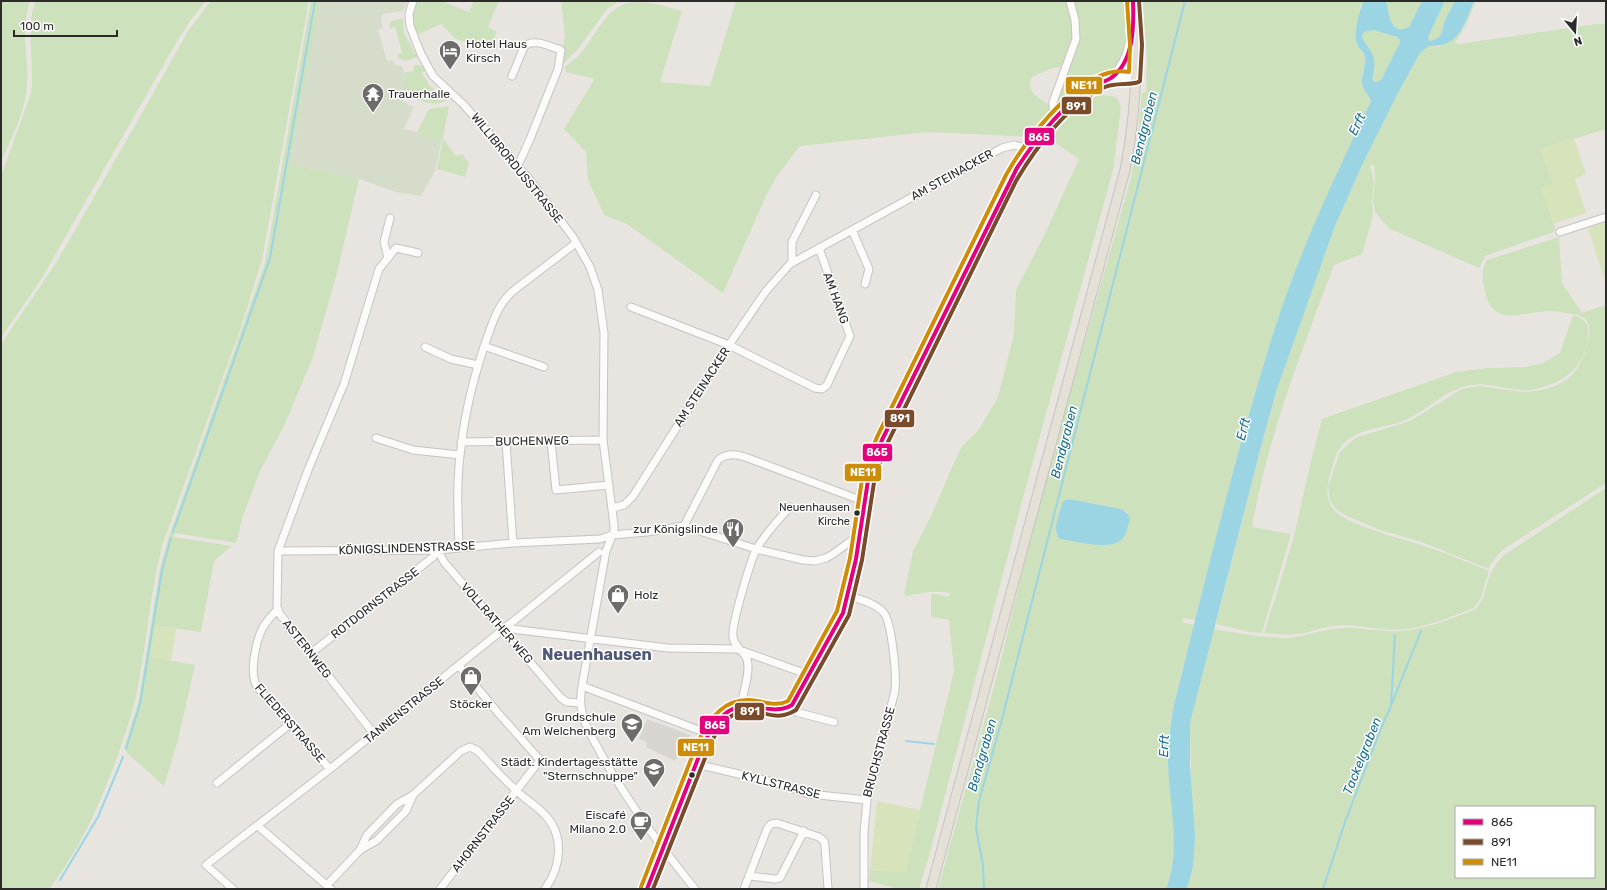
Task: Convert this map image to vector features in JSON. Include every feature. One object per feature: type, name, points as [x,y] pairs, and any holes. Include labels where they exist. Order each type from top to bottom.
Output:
[{"type":"main road","points":[[931,889],[1120,190],[1131,138],[1135,78],[1133,1]]},
{"type":"street","name":"WILLIBRORDUSSTRASSE","points":[[413,1],[409,14],[410,26],[421,54],[433,76],[464,105],[516,164],[545,200],[576,243],[587,260],[593,274],[602,313],[605,345],[603,440],[614,525],[606,550],[580,703],[584,721],[612,774],[662,849],[695,889]]},
{"type":"street","points":[[1057,117],[1053,107],[1053,102],[1076,40],[1076,26],[1070,1]]},
{"type":"street","points":[[787,708],[794,703],[842,617],[848,595],[869,474],[882,440],[1011,178],[1030,149],[1057,117],[1086,90],[1110,78],[1120,68],[1126,56],[1134,16]]},
{"type":"street","points":[[512,76],[524,47],[527,44],[534,42],[561,50],[558,68],[530,139],[520,161],[516,164]]},
{"type":"street","points":[[1110,78],[1135,78]]},
{"type":"street","name":"AM STEINACKER","points":[[612,508],[624,504],[633,496],[766,291],[792,263],[1002,148],[1014,145],[1030,149]]},
{"type":"street","points":[[792,263],[792,242],[816,195]]},
{"type":"street","points":[[1560,232],[1606,217]]},
{"type":"street","points":[[388,258],[384,242],[390,218]]},
{"type":"street","points":[[852,230],[869,269],[865,284]]},
{"type":"street","points":[[459,548],[458,500],[461,442],[478,365],[498,309],[504,299],[518,286],[576,243]]},
{"type":"street","points":[[278,551],[308,470],[344,384],[379,269],[396,248],[418,254]]},
{"type":"street","name":"AM HANG","points":[[730,345],[813,387],[821,389],[827,385],[850,336],[819,248]]},
{"type":"street","points":[[631,307],[730,345]]},
{"type":"street","points":[[484,346],[544,367]]},
{"type":"street","points":[[425,347],[451,359],[478,365]]},
{"type":"street","points":[[376,438],[413,450],[460,455]]},
{"type":"street","name":"BUCHENWEG","points":[[461,442],[603,440]]},
{"type":"street","points":[[551,441],[556,490],[609,485]]},
{"type":"street","points":[[506,442],[513,543]]},
{"type":"street","points":[[684,526],[718,460],[730,454],[740,456],[863,502]]},
{"type":"street","points":[[741,705],[748,665],[746,657],[734,640],[733,632],[738,606],[756,549],[790,507]]},
{"type":"street","name":"KÖNIGSLINDENSTRASSE","points":[[278,551],[438,550],[513,543],[600,539],[612,535],[647,532],[684,526],[756,549],[803,560],[818,560],[833,554],[859,535]]},
{"type":"street","name":"VOLLRATHER WEG","points":[[438,550],[442,559],[561,698],[566,701],[580,703]]},
{"type":"street","name":"ROTDORNSTRASSE","points":[[310,654],[433,557],[438,550]]},
{"type":"street","name":"ASTERNWEG","points":[[278,551],[277,610],[279,615],[374,734]]},
{"type":"street","name":"TANNENSTRASSE","points":[[233,889],[206,865],[258,826],[374,734],[599,552]]},
{"type":"street","name":"BRUCHSTRASSE","points":[[848,595],[875,606],[883,612],[886,617],[895,662],[896,689],[866,800],[864,822],[864,889]]},
{"type":"street","name":"FLIEDERSTRASSE","points":[[277,610],[264,625],[258,640],[254,662],[254,679],[257,687],[330,769]]},
{"type":"street","points":[[503,630],[511,629],[668,648],[727,648],[741,650],[809,675]]},
{"type":"street","name":"AHORNSTRASSE","points":[[440,889],[540,760],[459,666]]},
{"type":"street","points":[[582,686],[709,734]]},
{"type":"street","points":[[647,889],[709,734],[723,715],[731,709],[741,705],[774,710],[787,708],[834,722]]},
{"type":"street","points":[[217,783],[290,724]]},
{"type":"street","points":[[258,826],[329,887],[360,850],[368,833],[397,804],[413,795],[461,751],[469,747],[478,751],[517,791],[545,815],[555,832],[559,850],[558,863],[554,876],[545,889]]},
{"type":"street","name":"KYLLSTRASSE","points":[[696,764],[773,782],[809,794],[866,800]]},
{"type":"street","points":[[360,850],[376,840],[406,811],[413,795]]},
{"type":"street","points":[[744,889],[767,828],[772,824],[779,823],[823,839],[825,844],[828,889]]},
{"type":"street","points":[[750,876],[775,879],[781,877],[804,831]]},
{"type":"green space","points":[[1,1],[30,1],[25,25],[27,70],[26,94],[21,114],[1,163]]},
{"type":"green space","points":[[35,1],[206,1],[190,21],[176,43],[42,278],[1,338],[1,176],[31,93],[32,70],[30,36],[32,13]]},
{"type":"green space","points":[[211,1],[309,1],[262,260],[241,327],[162,546],[149,613],[135,702],[115,763],[102,796],[87,829],[70,860],[49,889],[1,889],[1,344],[56,263],[188,31]]},
{"type":"green space","points":[[311,1],[321,1],[290,164],[359,179],[336,277],[312,360],[284,426],[260,471],[243,516],[236,543],[175,533],[174,537],[232,546],[214,561],[201,632],[156,626],[151,657],[195,665],[178,740],[164,786],[128,754],[124,748],[139,699],[160,568],[168,539],[265,263]]},
{"type":"green space","points":[[321,1],[407,1],[403,11],[383,14],[381,19],[383,28],[378,30],[387,61],[392,60],[396,65],[403,67],[407,95],[403,101],[414,107],[404,129],[417,132],[438,142],[442,138],[435,171],[421,196],[396,192],[359,179],[290,164]]},
{"type":"green space","points":[[415,1],[442,1],[469,12],[474,1],[499,1],[488,27],[497,32],[489,49],[456,39],[441,24],[417,35],[412,17]]},
{"type":"green space","points":[[561,1],[619,1],[607,9],[578,49],[562,65],[560,64],[565,36]]},
{"type":"green space","points":[[736,1],[1068,1],[1072,20],[1073,40],[1065,66],[1050,69],[1032,77],[1030,87],[1037,97],[1050,105],[1052,118],[1034,137],[928,132],[800,146],[777,176],[766,196],[723,293],[627,224],[604,215],[588,180],[586,152],[564,129],[594,80],[592,78],[565,72],[566,69],[564,68],[577,58],[601,24],[613,11],[628,3],[641,2],[662,5],[682,11],[660,82],[710,86]]},
{"type":"green space","points":[[1071,1],[1124,1],[1125,30],[1123,51],[1114,69],[1107,76],[1082,88],[1062,106],[1055,103],[1075,48]]},
{"type":"green space","points":[[1142,1],[1364,1],[1360,7],[1356,43],[1364,55],[1365,62],[1362,75],[1362,85],[1371,101],[1320,211],[1297,267],[1265,361],[1243,434],[1195,620],[1183,618],[1182,622],[1194,625],[1174,704],[1169,737],[1168,753],[1174,839],[1171,873],[1166,889],[938,889],[999,668],[1038,507],[1130,181],[1137,145],[1142,93],[1146,92],[1147,57]],"holes":[[[1069,499],[1121,509],[1128,513],[1057,536],[1056,530],[1062,504]]]},
{"type":"green space","points":[[1386,1],[1422,1],[1409,27],[1398,29],[1392,22]]},
{"type":"green space","points":[[1445,1],[1455,1],[1444,22],[1442,32],[1439,37],[1431,41],[1428,37]]},
{"type":"green space","points":[[1474,1],[1476,1],[1465,28],[1455,42],[1458,44],[1596,24],[1606,24],[1606,129],[1541,149],[1553,184],[1542,188],[1556,231],[1485,256],[1479,268],[1390,229],[1375,212],[1373,202],[1375,180],[1374,166],[1370,164],[1374,182],[1372,202],[1373,216],[1362,254],[1334,265],[1287,394],[1267,460],[1259,493],[1252,527],[1291,534],[1262,633],[1249,632],[1216,624],[1277,389],[1335,226],[1364,161],[1420,53],[1429,46],[1439,47],[1464,28]]},
{"type":"green space","points":[[403,19],[404,33],[417,57],[406,61],[399,59],[397,55],[402,53],[395,27],[390,29],[389,24],[392,21]]},
{"type":"green space","points":[[1372,30],[1397,37],[1400,40],[1381,80],[1375,82],[1372,80],[1374,59],[1362,36],[1364,32]]},
{"type":"green space","points":[[414,65],[421,65],[424,67],[426,70],[422,73],[429,85],[442,96],[446,92],[448,99],[438,103],[428,103],[407,95],[403,73],[414,71]]},
{"type":"green space","points":[[1100,95],[1113,96],[1118,99],[1121,109],[1113,170],[1024,494],[931,849],[919,889],[899,889],[869,881],[870,870],[906,872],[954,671],[949,620],[931,617],[931,594],[949,597],[950,593],[934,592],[907,596],[904,594],[913,551],[931,516],[958,454],[963,445],[978,431],[998,397],[1014,334],[1016,290],[1044,236],[1079,159],[1049,139],[1086,100]]},
{"type":"green space","points":[[449,106],[443,138],[456,156],[462,154],[469,163],[465,177],[437,169],[443,139],[438,143],[417,132],[429,109]]},
{"type":"green space","points":[[1574,138],[1586,174],[1575,178],[1586,213],[1553,224],[1542,188],[1553,184],[1541,149]]},
{"type":"green space","points":[[1606,222],[1606,284],[1588,228]]},
{"type":"green space","points":[[1559,237],[1562,283],[1582,313],[1606,305],[1606,483],[1501,551],[1490,565],[1489,569],[1419,541],[1380,530],[1347,516],[1337,510],[1330,501],[1328,486],[1340,452],[1355,438],[1410,421],[1462,389],[1478,386],[1524,392],[1537,391],[1558,384],[1567,379],[1574,372],[1585,353],[1589,337],[1586,320],[1575,314],[1552,311],[1542,311],[1521,315],[1506,315],[1499,313],[1493,309],[1489,302],[1485,292],[1483,279],[1483,271],[1487,260]]},
{"type":"green space","points":[[1573,315],[1582,319],[1586,324],[1588,330],[1587,344],[1580,361],[1575,368],[1561,380],[1534,390],[1513,389],[1484,384],[1463,387],[1445,395],[1412,417],[1395,424],[1369,430],[1353,436],[1340,448],[1336,456],[1328,488],[1328,499],[1334,510],[1340,516],[1362,526],[1415,543],[1489,571],[1481,598],[1474,608],[1455,616],[1416,628],[1387,630],[1342,625],[1298,634],[1264,633],[1296,528],[1322,419],[1456,372],[1488,368],[1525,367],[1543,363],[1560,353]]},
{"type":"green space","points":[[1606,488],[1606,889],[1187,889],[1193,867],[1190,723],[1214,629],[1260,636],[1287,638],[1341,628],[1384,631],[1418,629],[1474,610],[1483,598],[1492,570],[1504,555]]},
{"type":"green space","points":[[156,626],[176,629],[171,661],[150,657]]},
{"type":"green space","points":[[877,801],[920,810],[906,873],[870,870]]},
{"type":"shaded area","points":[[647,719],[690,735],[688,740],[693,742],[686,758],[677,756],[675,761],[646,747],[647,742],[639,739]]},
{"type":"water","points":[[1364,1],[1386,1],[1394,26],[1398,29],[1403,29],[1409,27],[1422,1],[1445,1],[1428,37],[1431,41],[1439,37],[1442,32],[1444,22],[1455,1],[1474,1],[1464,26],[1454,39],[1439,46],[1429,46],[1420,53],[1396,97],[1364,161],[1335,226],[1277,389],[1190,723],[1190,765],[1195,836],[1193,867],[1187,889],[1166,889],[1171,873],[1174,839],[1168,753],[1174,704],[1235,466],[1261,372],[1276,325],[1296,268],[1332,184],[1371,101],[1362,85],[1365,57],[1356,40],[1357,22]],"holes":[[[1373,30],[1397,37],[1400,42],[1381,80],[1375,82],[1372,80],[1374,59],[1362,36],[1364,32]]]},
{"type":"water","points":[[1069,499],[1121,509],[1124,511],[1128,514],[1130,520],[1124,537],[1115,543],[1108,545],[1060,539],[1056,532],[1057,522],[1062,503]]},
{"type":"waterway","points":[[173,532],[270,258],[315,1]]},
{"type":"waterway","name":"Bendgraben","points":[[984,889],[983,865],[976,828],[979,801],[1001,723],[1185,1]]},
{"type":"waterway","points":[[126,749],[140,704],[162,570],[171,538]]},
{"type":"waterway","name":"Tackelgraben","points":[[1323,889],[1345,822],[1421,631]]},
{"type":"waterway","points":[[1391,705],[1395,635]]},
{"type":"waterway","points":[[906,741],[934,744]]},
{"type":"waterway","points":[[980,753],[988,765]]},
{"type":"waterway","points":[[60,880],[98,817],[123,757]]},
{"type":"transit line","name":"NE11","points":[[641,887],[697,744],[713,717],[720,710],[736,702],[746,700],[777,704],[788,701],[837,611],[850,558],[863,473],[877,437],[1006,175],[1024,146],[1050,115],[1078,89],[1093,79],[1108,73],[1118,71],[1129,72],[1130,45],[1127,1]]},
{"type":"transit line","name":"865","points":[[647,889],[703,746],[712,729],[723,716],[737,707],[746,706],[783,709],[792,705],[843,613],[856,559],[869,474],[882,440],[1017,168],[1030,149],[1059,114],[1086,90],[1111,78],[1119,71],[1124,63],[1133,32],[1133,1]]},
{"type":"transit line","name":"891","points":[[653,889],[709,748],[721,726],[730,717],[741,712],[748,711],[781,716],[796,710],[849,615],[862,560],[875,476],[888,442],[1016,181],[1033,154],[1066,115],[1091,95],[1105,87],[1140,81],[1142,45],[1139,1]]},
{"type":"place","name":"Hotel Haus Kirsch","points":[[450,70]]},
{"type":"place","name":"Trauerhalle","points":[[373,114]]},
{"type":"place","name":"Neuenhausen Kirche","points":[[857,513]]},
{"type":"place","name":"zur Königslinde","points":[[733,548]]},
{"type":"place","name":"Holz","points":[[618,614]]},
{"type":"place","name":"Stöcker","points":[[471,696]]},
{"type":"place","name":"Grundschule Am Welchenberg","points":[[632,744]]},
{"type":"place","name":"Städt. Kindertagesstätte \"Sternschnuppe\"","points":[[654,788]]},
{"type":"place","name":"Eiscafé Milano 2.0","points":[[641,842]]},
{"type":"district","name":"Neuenhausen","points":[[597,654]]},
{"type":"water label","name":"Erft","points":[[1357,124]]},
{"type":"water label","name":"Erft","points":[[1243,429]]},
{"type":"water label","name":"Erft","points":[[1164,746]]}]
